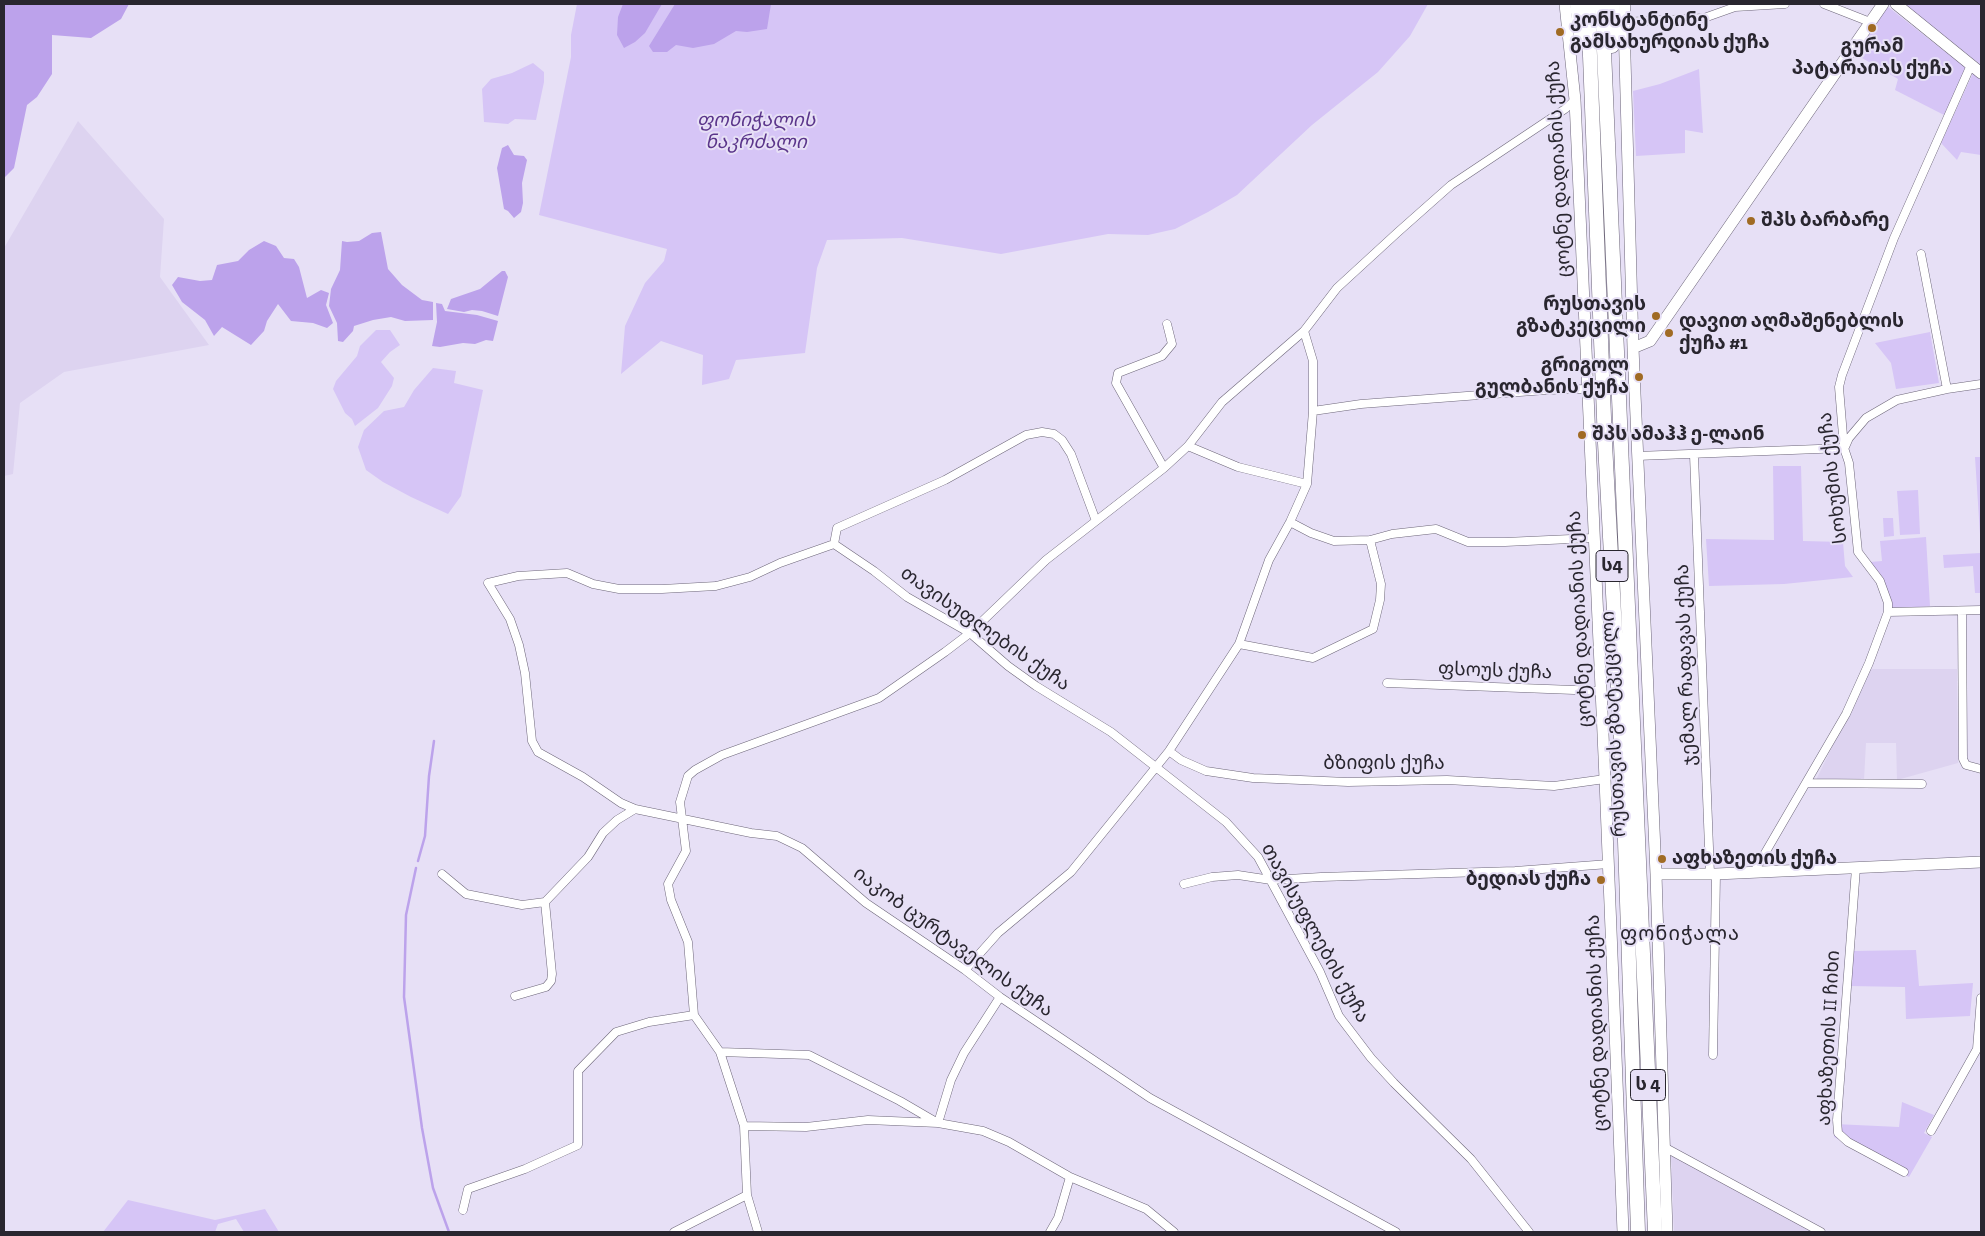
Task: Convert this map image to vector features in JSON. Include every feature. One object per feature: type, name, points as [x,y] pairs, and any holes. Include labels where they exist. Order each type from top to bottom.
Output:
[{"type":"highway","points":[[1577,4],[1591,109]]},
{"type":"highway","name":"რუსთავის გზატკეცილი","points":[[1588,4],[1605,443],[1623,772],[1638,1232]]},
{"type":"highway","name":"რუსთავის გზატკეცილი","points":[[1602,4],[1655,1232]]},
{"type":"highway","points":[[1607,91],[1612,60],[1613,4]]},
{"type":"street","name":"ცოტნე დადიანის ქუჩა","points":[[1565,4],[1575,100],[1609,864],[1622,1232]]},
{"type":"street","points":[[1625,4],[1633,348],[1656,874],[1667,1232]]},
{"type":"street","points":[[1624,22],[1704,18],[1734,7],[1785,4]]},
{"type":"street","points":[[1824,4],[1870,22]]},
{"type":"street","points":[[1633,348],[1650,340],[1882,4]]},
{"type":"street","points":[[1896,4],[1981,73]]},
{"type":"street","name":"სოხუმის ქუჩა","points":[[1888,612],[1888,603],[1880,581],[1858,552],[1849,463],[1844,448],[1839,387],[1894,238],[1971,65]]},
{"type":"street","points":[[758,1232],[747,1195],[744,1126],[720,1052],[694,1015],[688,942],[671,900],[668,884],[686,851],[680,802],[688,776],[722,754],[879,698],[970,633],[1046,560],[1164,468],[1188,446],[1222,402],[1304,331],[1337,288],[1451,185],[1565,109],[1575,100]]},
{"type":"street","points":[[1922,254],[1947,388]]},
{"type":"street","points":[[1164,468],[1116,383],[1118,373],[1162,356],[1172,344],[1167,324]]},
{"type":"street","points":[[965,970],[998,933],[1071,872],[1169,751],[1239,644],[1269,560],[1290,522],[1307,484],[1313,361],[1304,331]]},
{"type":"street","points":[[1637,456],[1844,448],[1849,438],[1866,418],[1881,408],[1914,395],[1947,388],[1981,384]]},
{"type":"street","points":[[1312,411],[1361,404],[1546,390],[1587,389]]},
{"type":"street","points":[[636,809],[621,803],[583,777],[538,752],[532,741],[525,673],[519,645],[510,619],[488,583],[518,576],[567,573],[593,584],[619,589],[662,590],[716,586],[750,577],[780,563],[834,544],[837,528],[945,480],[1026,435],[1042,432],[1054,434],[1062,440],[1071,454],[1096,521]]},
{"type":"street","points":[[1188,446],[1238,467],[1307,484]]},
{"type":"street","name":"ჯემალ რაფავას ქუჩა","points":[[1694,455],[1713,874],[1712,1055]]},
{"type":"street","points":[[1290,522],[1311,533],[1334,541],[1370,540],[1392,534],[1436,529],[1468,542],[1593,538]]},
{"type":"street","points":[[1239,644],[1314,658],[1373,629],[1380,600],[1381,584],[1370,540]]},
{"type":"street","name":"თავისუფლების ქუჩა","points":[[834,544],[907,596],[970,633],[1008,666],[1036,686],[1111,732],[1226,822],[1258,857],[1320,972],[1339,1016],[1370,1058],[1471,1159],[1529,1232]]},
{"type":"street","points":[[1754,872],[1846,714],[1869,663],[1888,612],[1981,610]]},
{"type":"street","points":[[1962,611],[1963,760],[1966,765],[1981,769]]},
{"type":"street","name":"ფსოუს ქუჩა","points":[[1387,683],[1601,691]]},
{"type":"street","name":"ბზიფის ქუჩა","points":[[1169,751],[1180,760],[1206,771],[1253,778],[1348,782],[1447,780],[1554,786],[1605,779]]},
{"type":"street","points":[[1807,783],[1922,784]]},
{"type":"street","points":[[442,874],[466,894],[522,905],[545,902],[588,857],[603,832],[616,820],[636,809]]},
{"type":"street","name":"იაკობ ცურტაველის ქუჩა","points":[[636,809],[751,833],[777,836],[802,848],[866,903],[965,970],[1000,997],[1150,1098],[1396,1232]]},
{"type":"street","points":[[1656,874],[1713,874],[1981,862]]},
{"type":"street","points":[[1184,884],[1212,877],[1238,876],[1271,880],[1515,871],[1609,864]]},
{"type":"street","name":"აფხაზეთის II ჩიხი","points":[[1856,868],[1837,1120],[1838,1133],[1848,1142],[1904,1172]]},
{"type":"street","points":[[515,996],[546,987],[551,981],[552,974],[545,902]]},
{"type":"street","points":[[938,1123],[951,1080],[964,1053],[980,1025],[1000,997]]},
{"type":"street","points":[[1931,1130],[1977,1049],[1981,998]]},
{"type":"street","points":[[463,1210],[468,1189],[525,1169],[578,1145],[578,1071],[616,1032],[649,1022],[694,1015]]},
{"type":"street","points":[[720,1052],[809,1055],[900,1101],[938,1123]]},
{"type":"street","points":[[744,1126],[806,1127],[868,1120],[938,1123],[983,1131],[1009,1142],[1070,1178],[1146,1209],[1174,1232]]},
{"type":"street","points":[[1664,1146],[1821,1232]]},
{"type":"street","points":[[1050,1232],[1058,1218],[1070,1178]]},
{"type":"street","points":[[674,1232],[747,1195]]},
{"type":"shaded area","points":[[4,4],[129,4],[121,19],[91,38],[52,35],[52,74],[37,97],[27,105],[14,168],[4,178]]},
{"type":"shaded area","points":[[623,4],[662,4],[645,33],[635,42],[624,48],[617,35],[618,17]]},
{"type":"shaded area","points":[[675,4],[771,4],[767,29],[747,32],[736,31],[714,44],[693,48],[676,45],[667,52],[653,52],[649,46]]},
{"type":"shaded area","points":[[78,121],[164,219],[160,277],[209,345],[64,372],[20,403],[13,474],[4,476],[4,248]]},
{"type":"shaded area","points":[[508,145],[514,155],[524,156],[527,160],[522,183],[523,203],[521,212],[514,218],[504,209],[497,168],[502,148]]},
{"type":"shaded area","points":[[381,232],[388,269],[402,285],[422,300],[433,302],[433,320],[405,321],[391,317],[373,320],[354,326],[353,331],[343,342],[338,341],[337,323],[329,306],[331,289],[340,270],[342,241],[359,241],[372,233]]},
{"type":"shaded area","points":[[264,241],[276,246],[284,258],[294,259],[299,267],[307,298],[321,290],[329,293],[326,305],[333,323],[327,328],[313,323],[291,321],[278,304],[267,321],[264,331],[251,345],[222,327],[214,336],[205,320],[182,302],[172,285],[178,277],[200,281],[212,280],[217,265],[238,261],[249,250]]},
{"type":"shaded area","points":[[502,271],[505,271],[508,277],[498,316],[482,311],[472,310],[464,312],[447,309],[451,299],[480,289]]},
{"type":"shaded area","points":[[436,303],[442,304],[445,311],[477,315],[498,321],[493,341],[486,340],[475,344],[463,343],[440,347],[432,346],[437,322]]},
{"type":"shaded area","points":[[1870,669],[1957,669],[1958,763],[1897,780],[1896,743],[1866,743],[1864,780],[1816,780]]},
{"type":"shaded area","points":[[1671,1154],[1809,1228],[1809,1232],[1674,1232]]},
{"type":"green space","name":"ფონიჭალის ნაკრძალი","points":[[577,4],[1428,4],[1410,36],[1378,72],[1312,125],[1237,195],[1208,212],[1175,229],[1148,235],[1108,234],[1001,254],[902,238],[827,240],[817,268],[805,353],[736,360],[729,379],[702,385],[703,355],[661,341],[621,374],[625,326],[645,283],[664,261],[667,249],[539,215],[571,57],[571,35]]},
{"type":"green space","points":[[1904,4],[1981,4],[1981,65]]},
{"type":"green space","points":[[1887,6],[1967,69],[1946,116],[1895,90],[1898,79],[1857,55]]},
{"type":"green space","points":[[533,63],[544,72],[544,82],[536,120],[515,119],[508,124],[484,122],[482,89],[491,79],[512,73]]},
{"type":"green space","points":[[1699,69],[1703,133],[1685,130],[1685,153],[1636,156],[1633,91],[1660,84]]},
{"type":"green space","points":[[1973,73],[1981,79],[1981,155],[1961,152],[1957,160],[1941,143]]},
{"type":"green space","points":[[376,330],[390,330],[400,345],[381,362],[394,378],[392,386],[378,408],[355,426],[352,419],[345,413],[333,389],[336,381],[357,356],[360,346]]},
{"type":"green space","points":[[1930,332],[1939,383],[1896,389],[1891,363],[1875,343]]},
{"type":"green space","points":[[433,368],[456,371],[454,383],[483,390],[461,496],[448,514],[383,482],[366,470],[358,447],[364,430],[384,411],[404,407],[414,390]]},
{"type":"green space","points":[[1975,457],[1981,457],[1981,550]]},
{"type":"green space","points":[[1773,466],[1801,466],[1803,541],[1843,542],[1845,566],[1853,577],[1784,584],[1709,586],[1706,539],[1774,540]]},
{"type":"green space","points":[[1918,490],[1920,534],[1900,535],[1897,491]]},
{"type":"green space","points":[[1883,518],[1893,518],[1894,536],[1884,537]]},
{"type":"green space","points":[[1926,537],[1930,606],[1894,609],[1870,562],[1882,561],[1880,541]]},
{"type":"green space","points":[[1981,553],[1981,593],[1975,593],[1973,566],[1944,568],[1943,555]]},
{"type":"green space","points":[[1916,950],[1919,986],[1973,983],[1970,1016],[1906,1019],[1905,987],[1850,986],[1852,951]]},
{"type":"green space","points":[[1902,1102],[1934,1115],[1924,1133],[1932,1137],[1909,1177],[1834,1137],[1835,1124],[1899,1127]]},
{"type":"green space","points":[[128,1200],[215,1220],[265,1209],[279,1232],[244,1232],[236,1219],[218,1224],[215,1232],[103,1232]]},
{"type":"waterway","points":[[418,861],[425,836],[429,776],[434,741]]},
{"type":"waterway","points":[[416,868],[406,915],[404,997],[422,1128],[433,1188],[449,1232]]},
{"type":"place","name":"გურამ პატარაიას ქუჩა","points":[[1872,28]]},
{"type":"place","name":"კონსტანტინე გამსახურდიას ქუჩა","points":[[1560,32]]},
{"type":"place","name":"შპს ბარბარე","points":[[1751,221]]},
{"type":"place","name":"რუსთავის გზატკეცილი","points":[[1656,316]]},
{"type":"place","name":"დავით აღმაშენებლის ქუჩა #1","points":[[1669,333]]},
{"type":"place","name":"გრიგოლ გულბანის ქუჩა","points":[[1639,377]]},
{"type":"place","name":"შპს ამაჰჰ ე-ლაინ","points":[[1582,435]]},
{"type":"place","name":"აფხაზეთის ქუჩა","points":[[1662,859]]},
{"type":"place","name":"ბედიას ქუჩა","points":[[1601,880]]},
{"type":"district","name":"ფონიჭალა","points":[[1680,934]]}]
